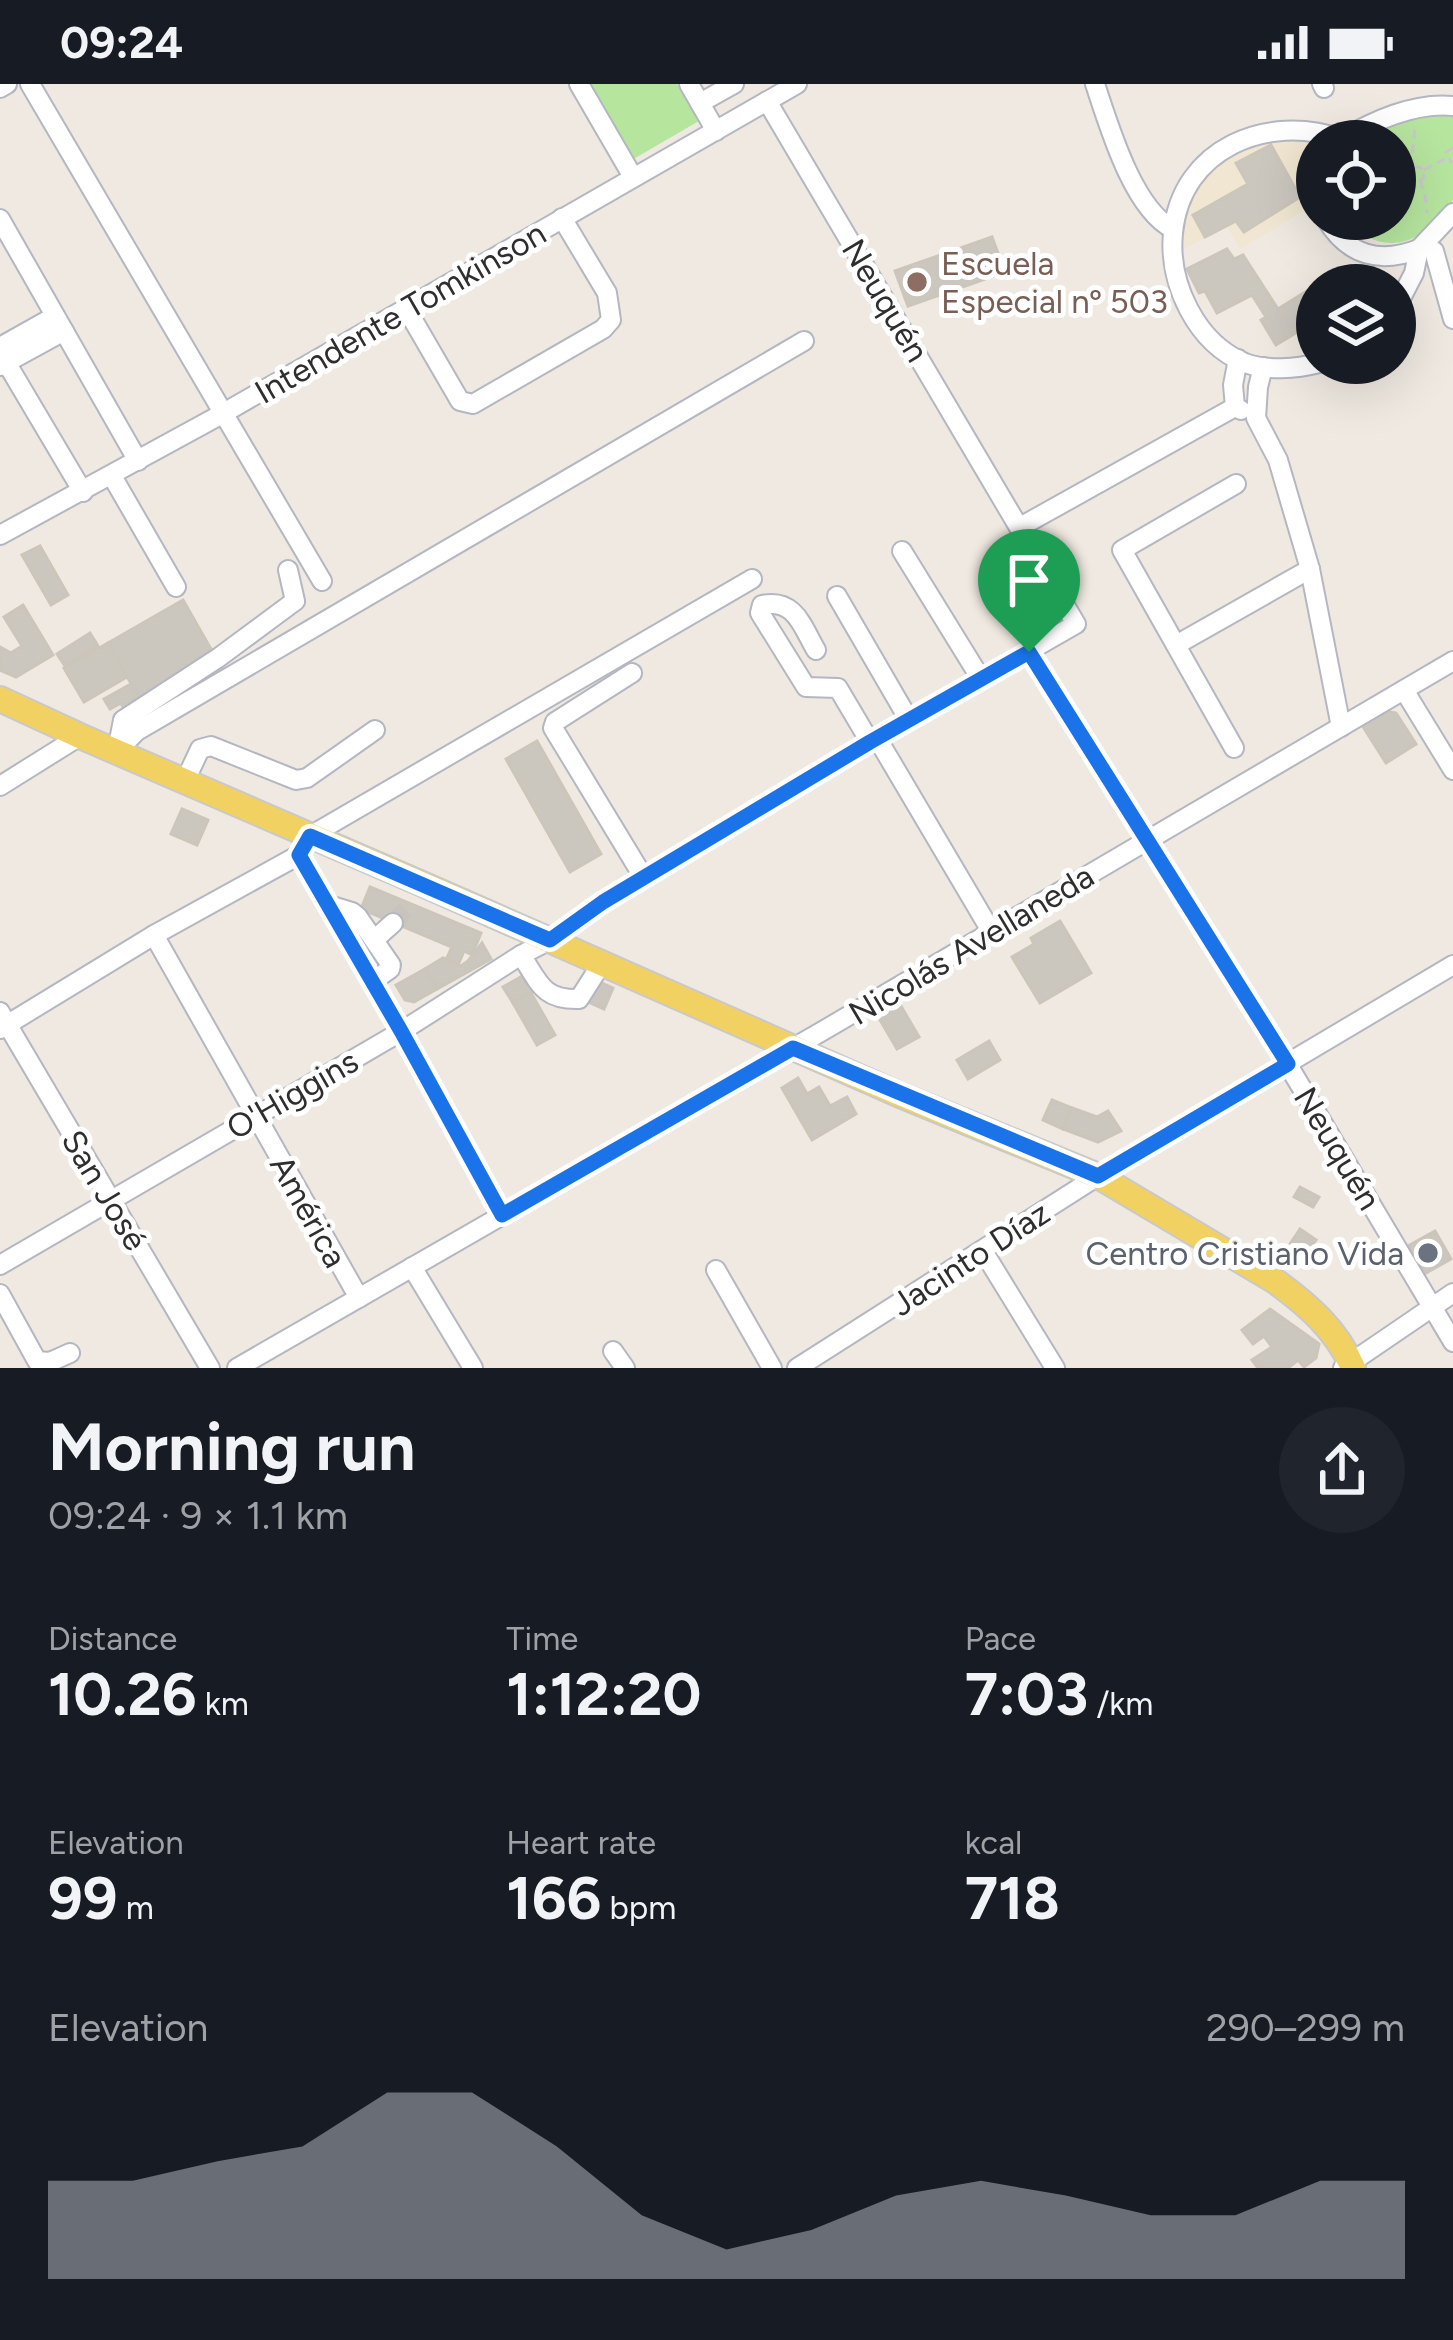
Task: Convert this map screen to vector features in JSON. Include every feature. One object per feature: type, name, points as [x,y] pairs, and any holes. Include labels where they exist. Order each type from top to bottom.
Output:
[{"type":"main road","points":[[0,699],[185,781],[304,845],[419,895],[550,940],[1098,1176],[1302,1300],[1324,1322],[1349,1366]]},
{"type":"street","points":[[30,84],[322,581]]},
{"type":"street","points":[[579,84],[633,177]]},
{"type":"street","points":[[688,84],[716,131]]},
{"type":"street","points":[[700,103],[734,84]]},
{"type":"street","name":"Intendente Tomkinson","points":[[0,535],[222,414],[796,84]]},
{"type":"street","points":[[1095,84],[1139,194],[1159,222],[1173,229]]},
{"type":"street","name":"Neuquén","points":[[767,101],[1076,624]]},
{"type":"street","points":[[1381,120],[1421,106],[1453,106]]},
{"type":"street","points":[[1296,129],[1255,134],[1235,142],[1201,170],[1188,188],[1173,229],[1172,254],[1186,304],[1217,344],[1238,359],[1263,367],[1296,367]]},
{"type":"street","points":[[1416,269],[1453,213]]},
{"type":"street","points":[[406,308],[460,401],[473,404],[610,320],[607,293],[562,218]]},
{"type":"street","points":[[0,219],[138,461]]},
{"type":"street","points":[[1342,240],[1359,252],[1379,257],[1426,248]]},
{"type":"street","points":[[1426,248],[1453,319]]},
{"type":"street","points":[[59,323],[2,358],[83,492]]},
{"type":"street","points":[[117,751],[137,731],[804,340]]},
{"type":"street","points":[[1234,407],[1238,359]]},
{"type":"street","points":[[1263,367],[1256,418],[1277,460],[1310,569],[1341,728]]},
{"type":"street","points":[[1020,527],[1234,407]]},
{"type":"street","points":[[1234,407],[1256,418]]},
{"type":"street","points":[[112,476],[176,586]]},
{"type":"street","points":[[1234,748],[1122,550],[1236,484]]},
{"type":"street","points":[[902,551],[981,679]]},
{"type":"street","points":[[1176,645],[1310,569]]},
{"type":"street","points":[[117,751],[123,720],[295,601],[288,570]]},
{"type":"street","points":[[2,1022],[752,579]]},
{"type":"street","points":[[837,596],[909,720]]},
{"type":"street","points":[[816,650],[794,613],[783,604],[762,605],[760,613],[806,687],[838,688],[991,931]]},
{"type":"street","name":"O'Higgins","points":[[0,1265],[401,1031],[644,878],[1076,624]]},
{"type":"street","name":"Neuquén","points":[[1029,652],[1288,1064],[1453,1342]]},
{"type":"street","name":"Nicolás Avellaneda","points":[[237,1368],[1453,661]]},
{"type":"street","points":[[632,673],[555,722],[553,728],[644,878]]},
{"type":"street","points":[[1404,690],[1453,770]]},
{"type":"street","points":[[185,781],[200,749],[211,746],[296,780],[307,778],[375,730]]},
{"type":"street","points":[[0,786],[80,736]]},
{"type":"street","points":[[304,845],[329,904],[502,1215]]},
{"type":"street","points":[[329,904],[352,912],[391,964],[373,981]]},
{"type":"street","points":[[374,940],[393,922]]},
{"type":"street","name":"América","points":[[154,935],[359,1298]]},
{"type":"street","points":[[521,955],[547,994],[560,999],[579,999],[602,963]]},
{"type":"street","name":"Jacinto Díaz","points":[[796,1368],[1098,1176],[1453,965]]},
{"type":"street","name":"San José","points":[[2,1022],[210,1368]]},
{"type":"street","points":[[983,1251],[1054,1368]]},
{"type":"street","points":[[412,1267],[473,1368]]},
{"type":"street","points":[[716,1270],[772,1368]]},
{"type":"street","points":[[1349,1366],[1453,1293]]},
{"type":"street","points":[[0,1294],[37,1361],[50,1362],[70,1353]]},
{"type":"street","points":[[613,1351],[625,1368]]},
{"type":"path","points":[[1416,125],[1421,106]]},
{"type":"path","points":[[1416,168],[1450,159],[1446,152],[1453,148]]},
{"type":"path","points":[[1422,170],[1426,248]]},
{"type":"path","points":[[1416,179],[1420,180]]},
{"type":"shaded area","points":[[1262,131],[1296,137],[1296,216],[1240,249],[1227,226],[1171,256],[1199,175]]},
{"type":"green space","points":[[585,84],[677,84],[699,121],[630,161]]},
{"type":"green space","points":[[1437,114],[1453,117],[1453,200],[1416,236],[1416,120]]},
{"type":"building","points":[[1271,145],[1296,190],[1296,200],[1244,232],[1236,221],[1205,237],[1193,215],[1248,184],[1236,163]]},
{"type":"building","points":[[992,237],[1005,272],[908,306],[895,271]]},
{"type":"building","points":[[1227,249],[1234,259],[1243,255],[1278,309],[1296,298],[1296,333],[1276,345],[1252,295],[1217,313],[1205,291],[1199,293],[1187,269]]},
{"type":"building","points":[[40,546],[68,595],[51,605],[22,555]]},
{"type":"building","points":[[183,600],[216,658],[141,701],[108,643]]},
{"type":"building","points":[[23,605],[53,655],[16,677],[0,670],[0,647],[11,653],[22,646],[4,617]]},
{"type":"building","points":[[90,633],[98,646],[65,666],[57,654]]},
{"type":"building","points":[[108,643],[127,677],[84,702],[64,668]]},
{"type":"building","points":[[131,684],[144,705],[127,715],[121,703],[110,709],[104,699]]},
{"type":"building","points":[[1385,711],[1396,713],[1416,744],[1386,763],[1362,725]]},
{"type":"building","points":[[537,741],[601,854],[570,872],[506,759]]},
{"type":"building","points":[[182,809],[208,820],[197,845],[171,834]]},
{"type":"building","points":[[370,887],[481,933],[472,955],[464,951],[458,965],[446,960],[452,947],[361,909]]},
{"type":"building","points":[[1060,921],[1091,973],[1040,1003],[1012,957],[1034,944],[1031,938]]},
{"type":"building","points":[[482,943],[491,959],[437,989],[425,969],[443,958],[461,966]]},
{"type":"building","points":[[425,969],[437,989],[414,1002],[405,1000],[396,985]]},
{"type":"building","points":[[531,971],[540,988],[513,1003],[503,987]]},
{"type":"building","points":[[595,980],[613,988],[604,1009],[586,1001]]},
{"type":"building","points":[[531,993],[555,1035],[537,1045],[513,1003]]},
{"type":"building","points":[[898,1001],[919,1037],[897,1049],[876,1013]]},
{"type":"building","points":[[989,1041],[1000,1060],[968,1079],[957,1060]]},
{"type":"building","points":[[798,1078],[807,1094],[819,1087],[830,1106],[847,1097],[856,1114],[812,1140],[782,1088]]},
{"type":"building","points":[[1052,1100],[1072,1108],[1063,1129],[1043,1120]]},
{"type":"building","points":[[1072,1108],[1097,1117],[1108,1111],[1121,1131],[1098,1142],[1063,1129]]},
{"type":"building","points":[[1300,1187],[1319,1197],[1313,1207],[1294,1197]]},
{"type":"building","points":[[1300,1229],[1316,1240],[1302,1261],[1286,1250]]},
{"type":"building","name":"Centro Cristiano Vida","points":[[1435,1231],[1451,1259],[1426,1273],[1417,1268],[1406,1247]]},
{"type":"building","points":[[1270,1309],[1319,1344],[1316,1358],[1304,1367],[1298,1360],[1288,1368],[1258,1368],[1252,1360],[1272,1347],[1264,1336],[1253,1344],[1242,1330]]},
{"type":"tunnel","points":[[393,923],[411,904]]},
{"type":"place","name":"Escuela Especial nº 503","points":[[917,282]]},
{"type":"place","name":"Centro Cristiano Vida","points":[[1428,1253]]},
{"type":"route","points":[[1029,652],[1288,1064],[1098,1176],[793,1048],[502,1215],[299,855],[310,836],[550,940],[603,902],[1029,652]]}]
